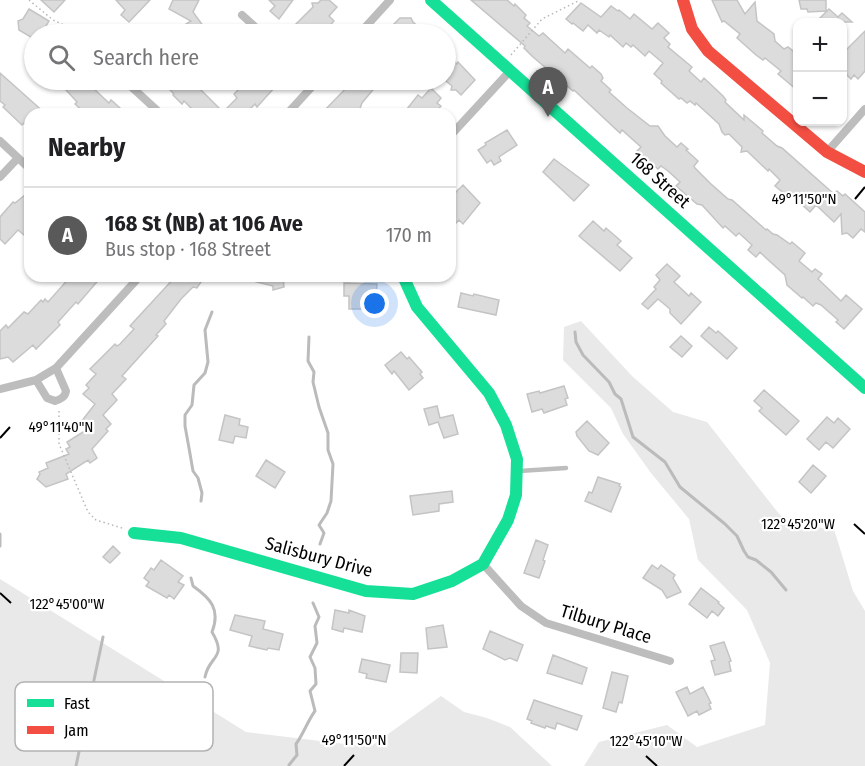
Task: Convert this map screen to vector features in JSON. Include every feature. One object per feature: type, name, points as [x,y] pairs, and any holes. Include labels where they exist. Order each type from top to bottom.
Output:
[{"type":"street","points":[[368,24],[390,0]]},
{"type":"street","name":"168 Street","points":[[431,0],[865,388]]},
{"type":"street","points":[[683,0],[692,29],[708,51],[827,152],[865,172]]},
{"type":"street","points":[[242,15],[252,24]]},
{"type":"street","points":[[456,130],[510,71]]},
{"type":"street","points":[[135,90],[154,108]]},
{"type":"street","points":[[292,108],[307,90]]},
{"type":"street","points":[[827,152],[865,109]]},
{"type":"street","points":[[0,141],[24,164]]},
{"type":"street","points":[[0,177],[18,158]]},
{"type":"street","points":[[0,389],[36,380],[57,368],[135,282]]},
{"type":"street","points":[[406,282],[417,307],[489,393],[506,425],[516,459],[516,495],[508,520],[483,564]]},
{"type":"street","points":[[36,380],[47,398],[59,400],[66,391],[57,368]]},
{"type":"street","name":"Salisbury Drive","points":[[134,533],[181,538],[366,591],[413,594],[452,581],[483,564]]},
{"type":"street","name":"Tilbury Place","points":[[483,564],[521,606],[546,623],[670,661]]},
{"type":"lane","points":[[516,472],[566,468]]},
{"type":"path","points":[[29,0],[53,20],[62,24]]},
{"type":"path","points":[[510,56],[542,20],[580,0]]},
{"type":"path","points":[[59,406],[59,444],[88,512],[96,520],[134,533]]},
{"type":"shaded area","points":[[581,321],[632,376],[673,412],[707,422],[787,524],[834,529],[853,591],[865,611],[865,766],[584,766],[599,742],[667,725],[697,747],[765,725],[770,663],[747,610],[698,560],[689,519],[651,473],[623,434],[611,408],[563,360],[564,327]]},
{"type":"shaded area","points":[[0,579],[166,682],[15,682],[15,751],[213,751],[213,711],[246,732],[370,747],[441,696],[464,712],[510,727],[552,766],[0,766]]},
{"type":"building","points":[[41,0],[65,0],[54,12]]},
{"type":"building","points":[[116,0],[150,0],[129,22],[121,15],[125,10]]},
{"type":"building","points":[[173,0],[199,0],[193,12],[202,24],[186,24],[191,21],[169,9]]},
{"type":"building","points":[[269,0],[293,0],[279,19],[270,11],[275,6]]},
{"type":"building","points":[[321,0],[329,0],[337,7],[329,16],[334,21],[331,24],[296,24],[313,7],[312,3],[318,3]]},
{"type":"building","points":[[471,0],[507,0],[514,6],[515,4],[526,15],[524,18],[530,23],[527,26],[539,36],[543,33],[565,53],[568,49],[590,68],[592,66],[601,74],[603,78],[601,81],[611,90],[609,92],[627,108],[650,126],[658,126],[677,147],[681,143],[688,149],[686,150],[698,161],[695,168],[728,199],[766,230],[790,244],[792,242],[805,253],[799,261],[812,272],[815,269],[822,274],[818,279],[841,301],[846,295],[862,309],[844,329],[836,322],[838,320],[821,305],[816,303],[813,306],[802,298],[787,285],[785,275],[760,252],[756,257],[748,250],[752,245],[739,233],[736,236],[725,226],[723,228],[702,205],[697,204],[676,186],[680,182],[668,171],[661,166],[658,169],[637,151],[641,147],[622,130],[620,133]]},
{"type":"building","points":[[712,0],[737,0],[745,14],[755,2],[757,21],[774,34],[775,41],[784,49],[788,47],[793,51],[793,87],[778,74],[781,71],[765,58],[763,60],[756,55],[737,38],[740,34],[724,21],[722,22]]},
{"type":"building","points":[[799,0],[826,0],[826,11],[808,12],[807,9],[801,9]]},
{"type":"building","points":[[581,3],[601,17],[611,6],[630,19],[634,14],[652,29],[658,23],[669,33],[664,38],[670,44],[668,47],[692,67],[689,71],[701,82],[704,78],[744,120],[744,115],[834,194],[837,191],[843,196],[845,194],[865,212],[865,232],[861,229],[853,238],[847,233],[842,234],[841,214],[834,222],[816,205],[810,212],[788,192],[785,194],[775,186],[780,180],[747,151],[741,152],[742,147],[729,134],[725,135],[719,124],[696,103],[695,105],[690,101],[687,103],[679,99],[661,83],[662,81],[654,74],[663,63],[649,51],[645,56],[633,45],[631,47],[626,43],[623,47],[610,35],[609,37],[599,30],[597,33],[588,25],[583,31],[572,24],[566,19]]},
{"type":"building","points":[[29,9],[49,21],[47,24],[24,24],[24,33],[19,30],[18,21],[23,19]]},
{"type":"building","points":[[829,9],[838,17],[842,13],[852,22],[847,22],[847,18],[820,18]]},
{"type":"building","points":[[400,18],[411,18],[415,24],[394,24]]},
{"type":"building","points":[[865,31],[865,71],[858,79],[854,75],[851,79],[847,75],[847,49]]},
{"type":"building","points":[[458,62],[475,80],[461,95],[456,90],[456,63]]},
{"type":"building","points":[[0,73],[39,108],[24,108],[22,125],[3,107],[5,105],[0,101]]},
{"type":"building","points":[[66,90],[95,90],[109,103],[111,100],[120,108],[79,108],[75,104],[77,102]]},
{"type":"building","points":[[170,90],[201,90],[219,108],[191,108],[184,101],[182,104]]},
{"type":"building","points":[[238,90],[272,90],[257,107],[255,104],[251,108],[227,108],[237,98],[234,94]]},
{"type":"building","points":[[344,90],[373,90],[360,108],[327,108]]},
{"type":"building","points":[[429,90],[433,90],[441,98],[437,103],[441,106],[439,108],[408,108],[418,95],[422,98]]},
{"type":"building","points":[[507,130],[517,145],[499,157],[501,161],[494,165],[491,160],[487,163],[478,150]]},
{"type":"building","points":[[554,159],[589,185],[574,201],[543,172]]},
{"type":"building","points":[[463,185],[480,203],[463,224],[459,220],[456,223],[456,192]]},
{"type":"building","points":[[24,196],[24,235],[18,230],[5,244],[0,239],[0,217],[13,202],[15,203]]},
{"type":"building","points":[[593,221],[604,231],[606,228],[621,241],[617,245],[632,258],[620,271],[579,236]]},
{"type":"building","points":[[667,264],[680,276],[674,282],[689,296],[691,293],[701,302],[681,324],[670,313],[670,309],[658,299],[648,309],[642,304],[656,289],[654,287],[660,280],[656,275]]},
{"type":"building","points":[[66,282],[97,282],[78,304],[76,302],[58,322],[60,325],[36,349],[33,345],[13,362],[8,357],[0,359],[0,331],[6,325],[8,328],[24,312],[28,314],[41,300],[43,302],[45,299],[48,302]]},
{"type":"building","points":[[170,282],[201,282],[197,288],[193,287],[181,299],[164,321],[166,324],[156,335],[158,336],[122,376],[126,379],[112,394],[117,400],[103,415],[111,424],[106,429],[108,431],[92,449],[97,458],[90,463],[88,460],[66,474],[68,479],[46,487],[37,479],[39,472],[48,468],[46,463],[69,454],[66,449],[70,447],[67,442],[88,429],[81,422],[95,404],[83,394],[89,388],[86,385],[96,374],[90,369],[134,329],[130,326]]},
{"type":"building","points":[[257,282],[284,282],[284,287],[273,290],[273,286]]},
{"type":"building","points":[[344,283],[377,284],[376,296],[365,296],[365,309],[349,309],[349,296],[344,296]]},
{"type":"building","points":[[461,293],[499,300],[496,315],[458,307]]},
{"type":"building","points":[[709,327],[716,333],[718,331],[737,348],[727,359],[701,336]]},
{"type":"building","points":[[681,336],[692,346],[682,357],[670,347]]},
{"type":"building","points":[[401,352],[407,359],[409,357],[422,372],[420,374],[423,378],[409,390],[394,371],[392,374],[385,365]]},
{"type":"building","points":[[564,386],[568,398],[565,399],[567,405],[544,413],[542,409],[532,412],[527,394]]},
{"type":"building","points":[[764,390],[799,421],[786,435],[759,411],[762,408],[754,401]]},
{"type":"building","points":[[437,406],[440,418],[453,415],[458,434],[444,438],[438,422],[429,425],[424,409]]},
{"type":"building","points":[[225,415],[240,419],[239,425],[248,427],[246,438],[235,436],[233,443],[219,440]]},
{"type":"building","points":[[827,417],[834,423],[838,418],[850,429],[833,448],[826,442],[819,450],[807,439]]},
{"type":"building","points":[[587,421],[609,443],[598,455],[589,451],[577,436],[576,432]]},
{"type":"building","points":[[266,460],[285,472],[275,488],[256,476]]},
{"type":"building","points":[[813,465],[826,476],[811,493],[799,482]]},
{"type":"building","points":[[598,477],[620,484],[621,487],[611,512],[585,501],[589,492],[592,493]]},
{"type":"building","points":[[452,491],[453,502],[439,504],[439,511],[413,515],[410,496]]},
{"type":"building","points":[[536,540],[548,545],[539,578],[524,573]]},
{"type":"building","points":[[113,546],[120,553],[110,563],[103,557]]},
{"type":"building","points":[[161,560],[183,576],[178,582],[184,585],[174,599],[169,595],[167,598],[146,586],[149,582],[144,578]]},
{"type":"building","points":[[652,565],[658,569],[661,565],[675,575],[673,578],[681,592],[667,598],[662,590],[643,578]]},
{"type":"building","points":[[701,588],[724,608],[718,616],[712,611],[707,618],[689,604]]},
{"type":"building","points":[[335,610],[349,613],[349,610],[365,616],[362,632],[344,628],[343,632],[332,629]]},
{"type":"building","points":[[235,615],[265,621],[263,629],[283,634],[279,650],[249,646],[252,636],[230,630]]},
{"type":"building","points":[[443,625],[447,647],[428,649],[426,628]]},
{"type":"building","points":[[490,631],[523,645],[517,661],[510,658],[505,660],[483,649]]},
{"type":"building","points":[[724,642],[731,661],[729,662],[731,671],[715,675],[711,661],[715,660],[710,646]]},
{"type":"building","points":[[401,653],[418,653],[417,673],[400,672]]},
{"type":"building","points":[[553,655],[587,668],[582,684],[547,673]]},
{"type":"building","points":[[362,659],[390,665],[386,682],[366,678],[367,674],[359,672]]},
{"type":"building","points":[[612,672],[628,676],[622,703],[619,702],[616,712],[603,708]]},
{"type":"building","points":[[687,687],[690,694],[703,687],[711,703],[709,704],[711,709],[699,715],[697,711],[688,716],[676,692]]},
{"type":"building","points":[[534,700],[582,716],[577,730],[557,723],[555,729],[531,723],[532,721],[527,719]]},
{"type":"waterway","points":[[201,501],[202,493],[198,478],[193,471],[185,415],[192,405],[194,385],[205,373],[208,362],[205,330],[212,312]]},
{"type":"waterway","points":[[575,332],[576,342],[583,355],[609,382],[615,394],[621,399],[633,437],[665,462],[680,487],[725,524],[737,536],[748,557],[756,560],[771,572],[786,590]]},
{"type":"waterway","points":[[309,337],[308,361],[314,372],[313,382],[328,433],[328,450],[333,464],[331,501],[319,525],[324,533],[320,544]]},
{"type":"waterway","points":[[0,534],[0,546]]},
{"type":"waterway","points":[[191,578],[193,586],[209,600],[215,617],[212,632],[218,652],[205,677]]},
{"type":"waterway","points":[[289,765],[297,755],[296,744],[315,711],[310,691],[316,684],[315,668],[310,657],[317,643],[315,626],[319,617],[313,603]]},
{"type":"waterway","points":[[94,682],[103,637]]},
{"type":"waterway","points":[[76,766],[79,751]]},
{"type":"traffic: fast","points":[[431,0],[865,388]]},
{"type":"traffic: fast","points":[[134,533],[181,538],[366,591],[413,594],[452,581],[483,564],[508,520],[516,495],[517,459],[506,425],[489,393],[417,307],[406,282]]},
{"type":"traffic: jam","points":[[683,0],[692,29],[708,51],[827,152],[865,172]]},
{"type":"place","name":"168 St (NB) at 106 Ave","points":[[548,117]]}]
